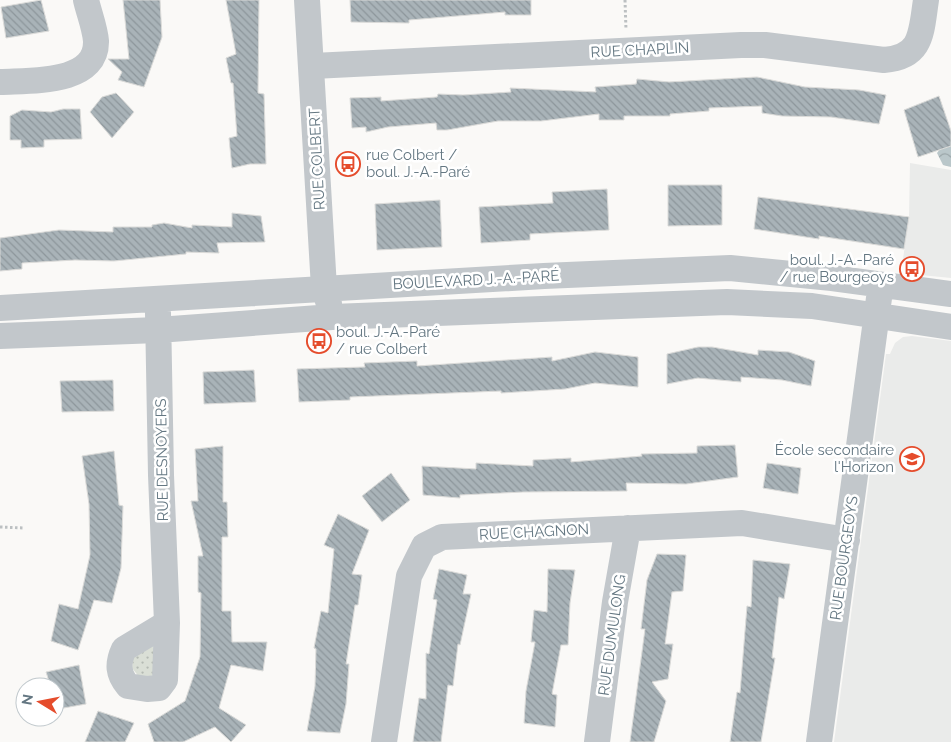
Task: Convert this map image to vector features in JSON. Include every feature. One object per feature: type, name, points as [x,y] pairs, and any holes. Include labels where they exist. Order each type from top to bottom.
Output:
[{"type":"street","points":[[0,82],[57,78],[78,72],[86,66],[94,52],[96,41],[86,0]]},
{"type":"street","name":"RUE COLBERT","points":[[307,0],[324,288],[332,317]]},
{"type":"street","name":"RUE CHAPLIN","points":[[312,66],[755,45],[893,59],[910,52],[916,47],[921,32],[926,0]]},
{"type":"street","name":"BOULEVARD J.-A.-PARÉ","points":[[12,307],[158,297],[730,268],[881,284],[951,294]]},
{"type":"street","name":"RUE BOURGEOYS","points":[[819,742],[881,284]]},
{"type":"street","name":"RUE DESNOYERS","points":[[158,297],[161,475],[167,623]]},
{"type":"street","name":"BOULEVARD J.-A.-PARÉ","points":[[12,335],[158,330],[332,317],[726,302],[787,303],[951,327]]},
{"type":"street","points":[[12,307],[12,335]]},
{"type":"street","name":"RUE CHAGNON","points":[[384,742],[409,576],[424,546],[442,537],[742,522],[847,540]]},
{"type":"street","name":"RUE DUMULONG","points":[[597,742],[615,602],[628,528]]},
{"type":"path","points":[[625,0],[627,50]]},
{"type":"path","points":[[0,527],[24,528]]},
{"type":"shaded area","points":[[910,163],[951,170],[951,278],[901,273],[909,217]]},
{"type":"shaded area","name":"École secondaire l'Horizon","points":[[912,336],[951,341],[951,742],[834,742],[886,354],[890,354],[895,343],[903,337]]},
{"type":"shaded area","points":[[153,645],[157,669],[150,678],[139,677],[132,668],[133,658]]},
{"type":"water","points":[[951,146],[951,167],[943,165],[937,153],[940,149]]},
{"type":"building","points":[[41,0],[49,31],[6,38],[1,7]]},
{"type":"building","points":[[123,0],[160,0],[162,37],[144,87],[118,80],[122,72],[108,59],[129,59]]},
{"type":"building","points":[[226,0],[259,0],[258,93],[264,94],[266,164],[250,164],[232,168],[229,138],[237,136],[233,83],[231,83],[226,58],[236,54]]},
{"type":"building","points":[[350,0],[531,0],[531,15],[505,15],[505,12],[409,20],[409,23],[351,22]]},
{"type":"building","points":[[757,77],[805,87],[859,90],[886,95],[879,124],[831,117],[782,116],[762,113],[762,106],[709,108],[709,111],[670,114],[670,116],[624,116],[624,120],[599,120],[599,114],[541,121],[498,121],[447,130],[437,130],[436,123],[388,127],[366,132],[366,127],[352,128],[350,98],[381,97],[381,101],[437,97],[438,94],[463,95],[511,92],[510,88],[596,92],[595,87],[636,84],[637,79],[669,82]]},
{"type":"building","points":[[116,93],[134,112],[112,138],[90,112],[102,97]]},
{"type":"building","points":[[939,96],[951,131],[951,146],[918,157],[904,110]]},
{"type":"building","points":[[63,109],[80,109],[82,139],[44,140],[44,147],[21,148],[21,140],[10,140],[10,116],[22,110],[51,112]]},
{"type":"building","points":[[668,185],[722,185],[722,225],[668,226]]},
{"type":"building","points":[[607,189],[609,230],[530,234],[530,240],[481,243],[479,207],[553,203],[552,192]]},
{"type":"building","points":[[758,197],[909,217],[904,249],[819,236],[819,239],[754,229]]},
{"type":"building","points":[[440,200],[442,247],[377,250],[375,204]]},
{"type":"building","points":[[232,213],[261,216],[265,242],[217,243],[219,253],[186,252],[186,254],[114,261],[75,260],[22,263],[22,269],[0,271],[0,238],[59,230],[113,232],[113,227],[152,227],[152,225],[164,223],[192,228],[192,225],[232,227]]},
{"type":"building","points":[[698,347],[712,347],[758,355],[758,350],[789,352],[815,361],[811,386],[782,380],[741,377],[741,382],[698,378],[667,384],[667,354]]},
{"type":"building","points":[[595,352],[638,357],[638,387],[595,383],[565,389],[501,393],[501,391],[350,397],[350,400],[299,402],[297,369],[365,367],[364,363],[417,361],[417,366],[552,357],[552,361]]},
{"type":"building","points":[[254,370],[256,402],[204,404],[203,372]]},
{"type":"building","points":[[113,380],[114,411],[62,412],[60,381]]},
{"type":"building","points":[[735,445],[738,477],[686,484],[626,483],[627,491],[523,492],[460,495],[460,498],[423,495],[422,466],[476,469],[476,463],[533,466],[533,460],[571,458],[571,462],[642,456],[641,454],[697,453],[697,446]]},
{"type":"building","points":[[223,446],[223,502],[227,502],[228,537],[222,537],[222,611],[231,611],[232,642],[267,642],[263,671],[231,665],[219,708],[246,725],[231,742],[215,727],[183,742],[154,742],[148,724],[185,701],[200,657],[201,593],[198,592],[198,556],[203,556],[191,501],[198,501],[195,449]]},
{"type":"building","points":[[114,451],[119,505],[123,506],[121,568],[112,603],[94,600],[78,650],[51,641],[59,604],[78,609],[90,555],[89,504],[82,456]]},
{"type":"building","points":[[767,463],[801,468],[798,494],[763,488]]},
{"type":"building","points":[[391,473],[410,500],[382,522],[362,496]]},
{"type":"building","points":[[338,514],[369,530],[352,574],[362,575],[358,605],[355,605],[346,664],[349,664],[346,704],[340,733],[307,731],[315,686],[316,649],[314,648],[321,611],[328,613],[334,549],[324,545]]},
{"type":"building","points":[[657,554],[686,555],[683,591],[672,592],[665,644],[673,644],[668,679],[652,682],[666,701],[654,742],[630,742],[645,629],[641,629],[647,580]]},
{"type":"building","points":[[753,560],[790,564],[784,599],[779,597],[772,658],[775,658],[761,742],[730,742],[737,692],[740,693],[747,606],[751,607]]},
{"type":"building","points":[[439,569],[467,575],[463,594],[471,594],[460,645],[458,644],[453,686],[448,685],[441,742],[413,742],[419,698],[426,699],[426,653],[429,654],[437,600],[433,599]]},
{"type":"building","points":[[548,569],[575,570],[570,603],[568,645],[561,645],[552,694],[557,695],[555,727],[524,723],[526,691],[535,642],[531,642],[534,610],[547,612]]},
{"type":"building","points":[[79,665],[86,704],[65,708],[65,677],[48,677],[46,672]]},
{"type":"building","points":[[98,711],[134,723],[125,742],[85,742]]},
{"type":"place","name":"rue Colbert / boul. J.-A.-Paré","points":[[348,164]]},
{"type":"place","name":"boul. J.-A.-Paré / rue Bourgeoys","points":[[912,269]]},
{"type":"place","name":"boul. J.-A.-Paré / rue Colbert","points":[[319,341]]},
{"type":"place","name":"École secondaire l'Horizon","points":[[912,459]]}]
